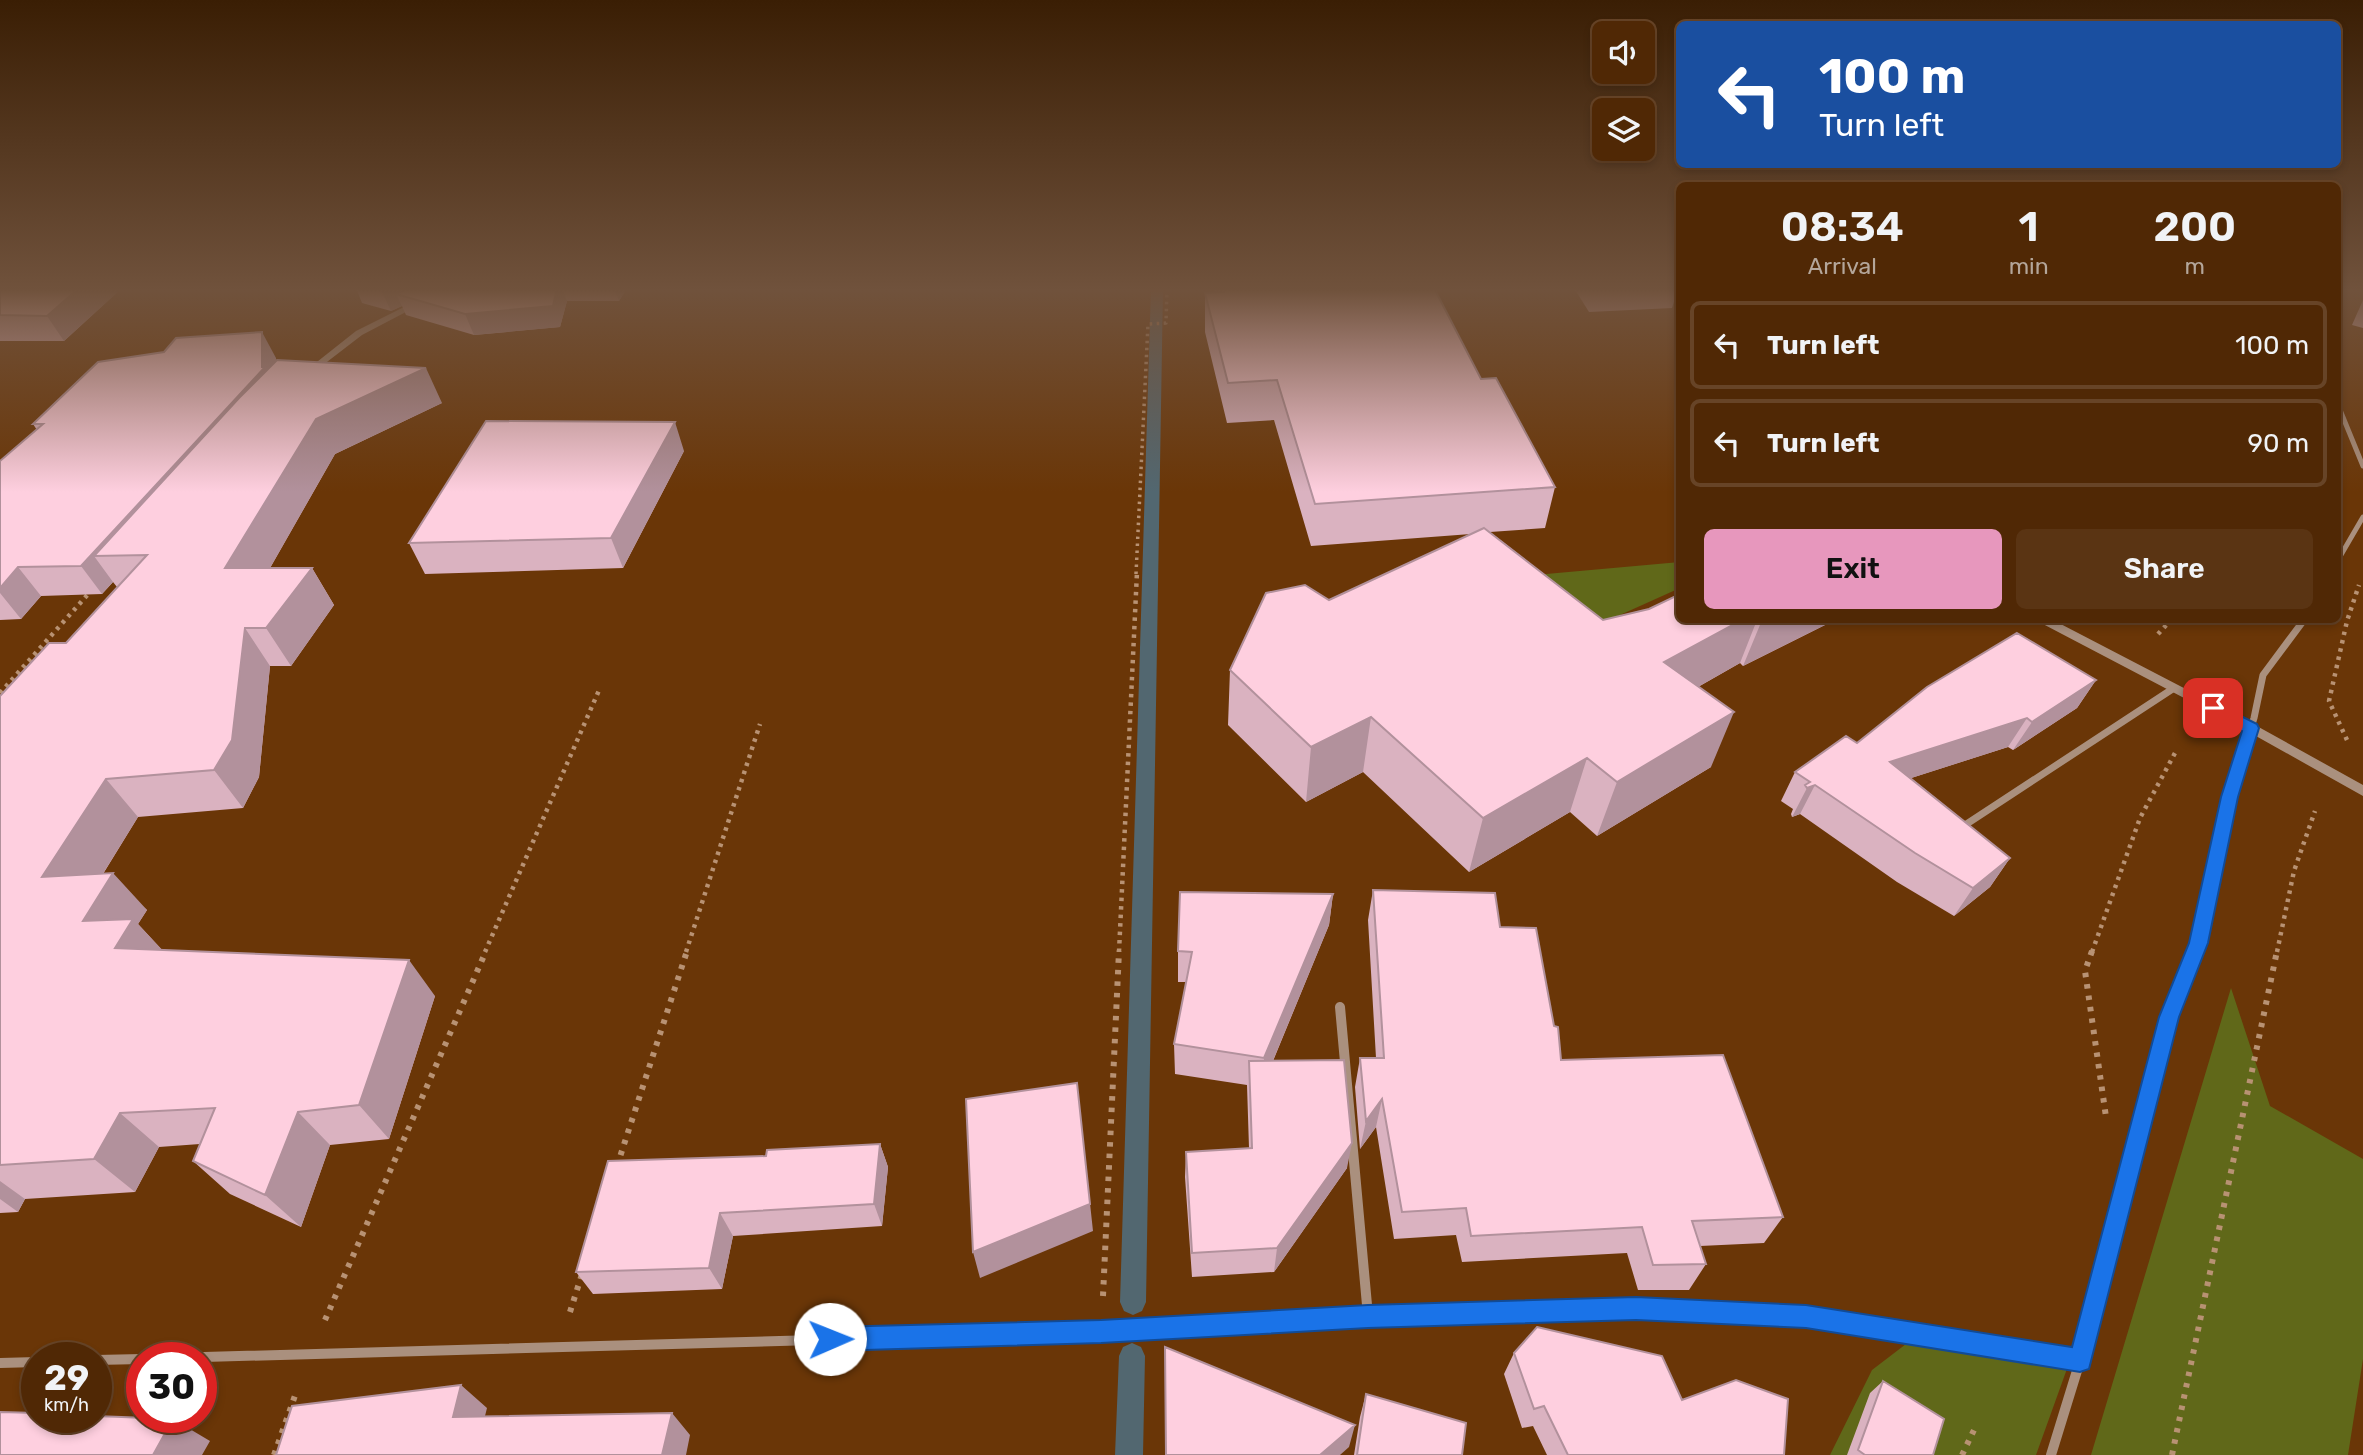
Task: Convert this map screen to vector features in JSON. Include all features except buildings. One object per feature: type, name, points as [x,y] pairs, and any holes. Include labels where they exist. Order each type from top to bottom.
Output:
[{"type":"street","points":[[296,384],[327,356]]},
{"type":"street","points":[[2341,412],[2363,466]]},
{"type":"street","points":[[2341,555],[2363,517]]},
{"type":"street","points":[[2051,623],[2251,728],[2363,791]]},
{"type":"street","points":[[2051,1455],[2080,1361],[2169,1017],[2198,943],[2232,786],[2251,728],[2263,676],[2302,623]]},
{"type":"street","points":[[1962,827],[2174,688]]},
{"type":"street","points":[[1340,1007],[1368,1316]]},
{"type":"street","points":[[217,1357],[1101,1332],[1368,1316],[1636,1309],[1806,1316],[2080,1361]]},
{"type":"street","points":[[0,1363],[21,1362]]},
{"type":"path","points":[[1101,1332],[1147,356]]},
{"type":"path","points":[[2348,743],[2329,701],[2347,621],[2363,574]]},
{"type":"path","points":[[0,693],[93,589]]},
{"type":"path","points":[[2158,634],[2168,623]]},
{"type":"path","points":[[274,1455],[310,1354],[600,688]]},
{"type":"path","points":[[614,1174],[760,724]]},
{"type":"path","points":[[2108,1130],[2085,971],[2140,818],[2175,753]]},
{"type":"path","points":[[2172,1455],[2294,871],[2315,811]]},
{"type":"path","points":[[558,1346],[584,1267]]},
{"type":"path","points":[[1962,1455],[1974,1430]]},
{"type":"green space","points":[[1676,562],[1676,590],[1600,624],[1535,575]]},
{"type":"green space","points":[[2231,988],[2270,1106],[2363,1159],[2363,1359],[2348,1455],[2091,1455]]},
{"type":"green space","points":[[1906,1344],[2068,1366],[2036,1455],[1830,1455],[1872,1370]]},
{"type":"waterway","points":[[1133,1302],[1155,356]]},
{"type":"waterway","points":[[1129,1455],[1132,1356]]},
{"type":"route","points":[[830,1339],[1101,1332],[1368,1316],[1636,1309],[1806,1316],[2080,1361],[2169,1017],[2198,943],[2235,775],[2251,728],[2213,708]]}]
